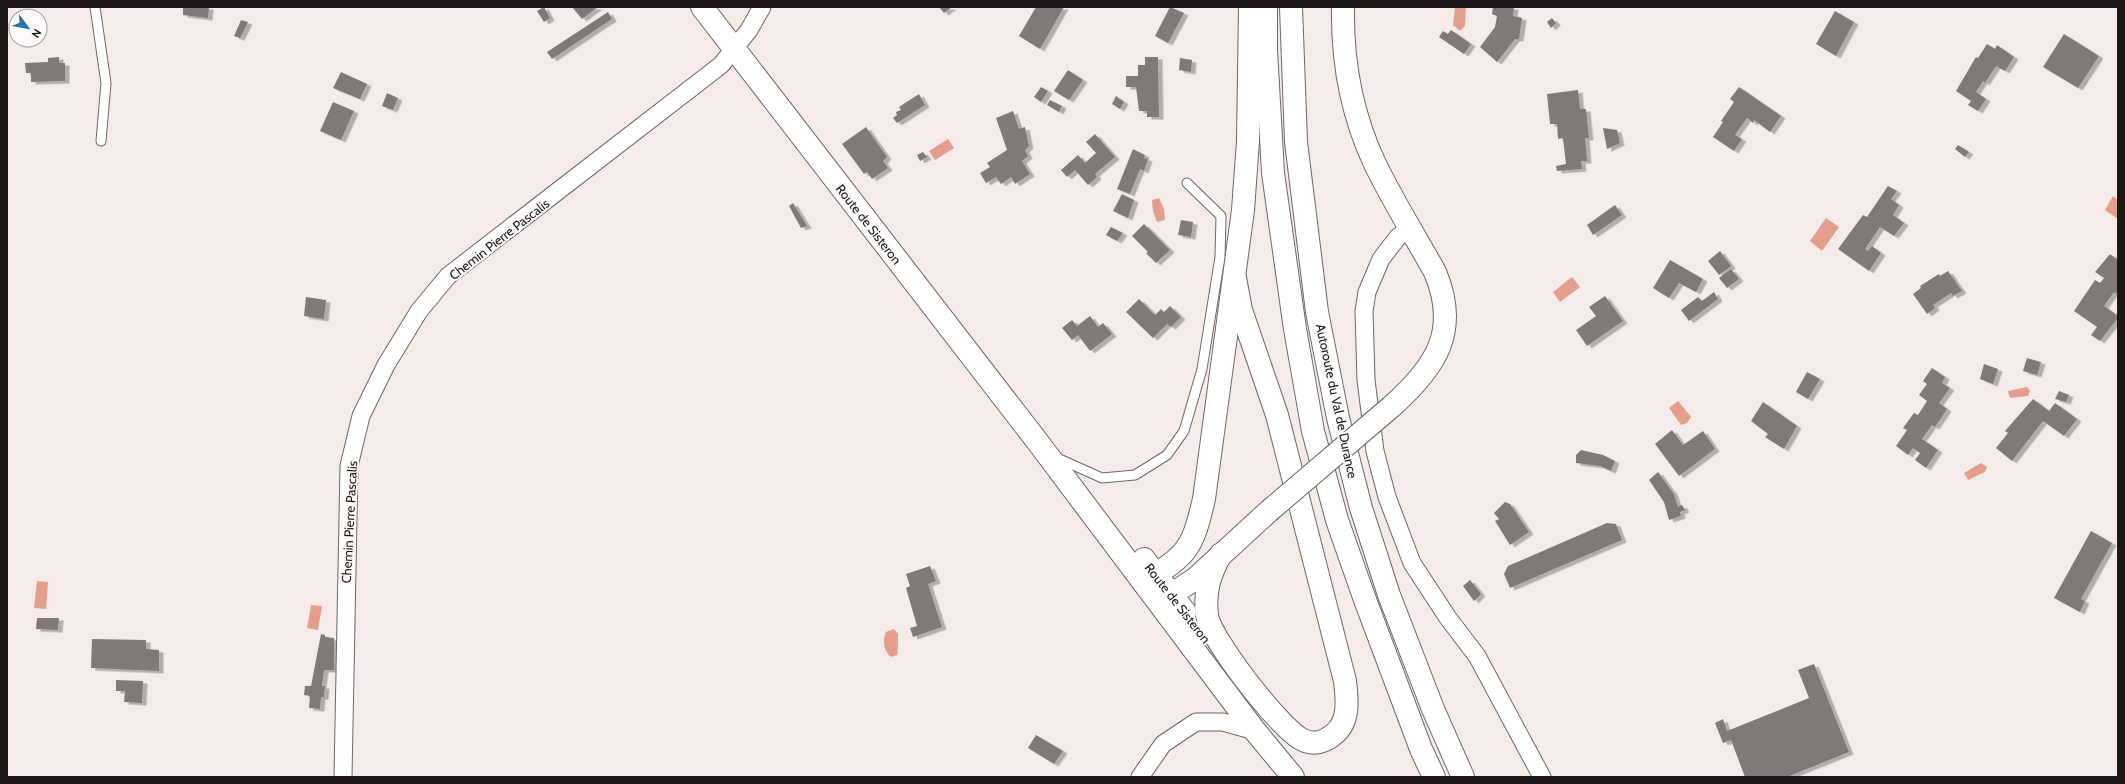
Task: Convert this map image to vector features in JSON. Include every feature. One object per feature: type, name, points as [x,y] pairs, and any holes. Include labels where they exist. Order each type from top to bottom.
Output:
[{"type":"main road","name":"Route de Sisteron","points":[[702,7],[1043,448],[1098,506],[1256,731],[1293,777]]},
{"type":"main road","points":[[1157,588],[1182,556],[1195,536],[1208,478],[1235,277],[1248,141],[1250,7]]},
{"type":"main road","name":"Autoroute du Val de Durance","points":[[1266,7],[1266,50],[1273,174],[1295,329],[1314,431],[1336,520],[1421,749],[1434,777]]},
{"type":"main road","name":"Autoroute du Val de Durance","points":[[1291,7],[1296,142],[1317,312],[1338,418],[1361,508],[1390,595],[1433,710],[1464,777]]},
{"type":"main road","points":[[1157,588],[1195,579],[1269,511],[1391,407],[1419,381],[1428,369],[1442,342],[1446,313],[1440,284],[1375,164],[1355,110],[1346,69],[1342,37],[1343,7]]},
{"type":"main road","points":[[1221,554],[1210,574],[1206,594],[1207,616],[1213,633],[1262,700],[1288,729],[1302,740],[1315,743],[1327,741],[1340,730],[1346,714],[1345,680],[1278,414],[1241,310],[1235,277]]},
{"type":"main road","name":"Route de Sisteron","points":[[1157,588],[1266,719],[1303,777]]},
{"type":"street","name":"Chemin Pierre Pascalis","points":[[343,777],[349,466],[361,416],[386,365],[419,311],[448,276],[722,65],[749,30],[762,7]]},
{"type":"street","points":[[1410,228],[1398,237],[1381,258],[1367,292],[1364,311],[1366,380],[1375,451],[1387,497],[1412,563],[1448,618],[1477,656],[1542,777]]},
{"type":"street","points":[[1140,777],[1163,744],[1196,722],[1223,722],[1256,731]]},
{"type":"lane","points":[[95,7],[106,83],[101,141]]},
{"type":"lane","points":[[1043,448],[1102,478],[1135,475],[1167,455],[1184,431],[1202,369],[1220,257],[1221,216],[1186,183]]},
{"type":"shaded area","points":[[1455,7],[1466,7],[1465,26],[1460,31],[1453,25]]},
{"type":"shaded area","points":[[948,139],[954,148],[935,160],[929,151]]},
{"type":"shaded area","points":[[2113,196],[2118,200],[2118,219],[2105,210]]},
{"type":"shaded area","points":[[1159,198],[1164,209],[1165,220],[1157,222],[1153,211],[1152,200]]},
{"type":"shaded area","points":[[1826,218],[1839,227],[1822,251],[1810,241]]},
{"type":"shaded area","points":[[1572,277],[1580,287],[1560,302],[1553,292]]},
{"type":"shaded area","points":[[2027,387],[2030,391],[2028,396],[2010,398],[2008,391]]},
{"type":"shaded area","points":[[1678,401],[1691,417],[1687,423],[1681,425],[1669,408]]},
{"type":"shaded area","points":[[1981,463],[1987,467],[1985,472],[1968,480],[1964,473]]},
{"type":"shaded area","points":[[37,581],[48,582],[46,609],[34,608]]},
{"type":"shaded area","points":[[311,605],[322,606],[318,630],[307,628]]},
{"type":"shaded area","points":[[894,629],[898,634],[898,651],[897,655],[891,657],[885,649],[884,639],[886,632]]},
{"type":"building","points":[[183,7],[209,7],[208,18],[183,15]]},
{"type":"building","points":[[544,7],[550,18],[544,22],[537,11]]},
{"type":"building","points":[[572,7],[598,7],[582,19]]},
{"type":"building","points":[[939,7],[952,7],[944,13]]},
{"type":"building","points":[[1036,7],[1064,7],[1040,49],[1019,36]]},
{"type":"building","points":[[1170,7],[1184,13],[1168,43],[1155,36]]},
{"type":"building","points":[[1493,7],[1514,7],[1513,16],[1522,18],[1519,39],[1515,39],[1497,62],[1480,47],[1495,27],[1497,16],[1492,14]]},
{"type":"building","points":[[1835,11],[1854,22],[1836,56],[1816,44]]},
{"type":"building","points":[[608,12],[612,19],[552,59],[547,52]]},
{"type":"building","points":[[1552,18],[1556,23],[1551,28],[1547,22]]},
{"type":"building","points":[[241,20],[248,22],[240,38],[234,36]]},
{"type":"building","points":[[1451,30],[1471,44],[1464,54],[1439,37],[1443,31],[1448,34]]},
{"type":"building","points":[[2064,34],[2099,56],[2078,88],[2043,67]]},
{"type":"building","points":[[1987,44],[1995,49],[1997,45],[2014,57],[2005,71],[1996,66],[1985,83],[1983,81],[1976,92],[1986,99],[1978,111],[1968,105],[1971,101],[1956,91],[1976,57],[1978,58]]},
{"type":"building","points":[[59,57],[59,63],[65,63],[65,81],[31,82],[31,73],[26,73],[25,63],[48,62],[48,58]]},
{"type":"building","points":[[1145,57],[1158,57],[1159,117],[1147,117],[1147,111],[1139,111],[1136,87],[1126,87],[1126,76],[1138,76],[1138,65],[1145,65]]},
{"type":"building","points":[[1180,58],[1192,60],[1191,72],[1179,70]]},
{"type":"building","points":[[1068,70],[1083,80],[1069,100],[1054,91]]},
{"type":"building","points":[[341,72],[367,84],[360,99],[333,88]]},
{"type":"building","points":[[1041,87],[1048,91],[1041,102],[1034,97]]},
{"type":"building","points":[[1739,87],[1781,116],[1770,132],[1754,120],[1753,123],[1747,118],[1735,135],[1742,139],[1734,151],[1713,137],[1723,122],[1721,121],[1734,102],[1730,99]]},
{"type":"building","points":[[1578,90],[1580,109],[1586,109],[1589,138],[1585,138],[1587,161],[1581,161],[1582,169],[1557,171],[1556,166],[1566,164],[1563,138],[1558,139],[1557,124],[1550,124],[1547,94]]},
{"type":"building","points":[[387,93],[398,98],[393,110],[382,106]]},
{"type":"building","points":[[919,94],[925,105],[897,123],[893,118],[897,115],[896,112],[901,110],[899,107]]},
{"type":"building","points":[[1116,96],[1124,102],[1120,109],[1112,104]]},
{"type":"building","points":[[1050,100],[1062,106],[1059,112],[1047,105]]},
{"type":"building","points":[[333,102],[354,111],[341,140],[320,131]]},
{"type":"building","points":[[1013,111],[1019,129],[1025,127],[1029,146],[1025,150],[1028,156],[1022,161],[1030,174],[1015,184],[1011,177],[1001,184],[996,177],[986,183],[980,173],[990,167],[987,163],[1007,150],[996,118]]},
{"type":"building","points":[[866,127],[887,157],[883,161],[888,168],[872,179],[867,172],[864,174],[842,144]]},
{"type":"building","points":[[1603,128],[1617,130],[1620,143],[1607,149]]},
{"type":"building","points":[[1095,134],[1115,157],[1095,174],[1097,177],[1088,185],[1075,170],[1067,177],[1061,170],[1078,155],[1085,163],[1096,153],[1086,142]]},
{"type":"building","points":[[1958,145],[1969,152],[1965,157],[1955,149]]},
{"type":"building","points":[[1133,149],[1145,155],[1144,158],[1148,159],[1144,171],[1140,169],[1130,194],[1117,189]]},
{"type":"building","points":[[923,152],[927,157],[920,161],[917,155]]},
{"type":"building","points":[[1888,186],[1897,191],[1891,199],[1899,205],[1893,215],[1904,223],[1894,236],[1880,227],[1865,249],[1868,251],[1872,246],[1881,253],[1869,271],[1838,249],[1863,215],[1867,217]]},
{"type":"building","points":[[1122,194],[1134,200],[1128,218],[1113,211]]},
{"type":"building","points":[[793,203],[807,226],[801,228],[789,206]]},
{"type":"building","points":[[1615,205],[1622,215],[1593,235],[1587,225]]},
{"type":"building","points":[[1181,220],[1193,222],[1191,237],[1178,235]]},
{"type":"building","points":[[1144,224],[1170,250],[1156,263],[1146,253],[1148,252],[1132,236]]},
{"type":"building","points":[[1111,227],[1123,233],[1117,241],[1106,235]]},
{"type":"building","points":[[1720,251],[1731,266],[1719,275],[1708,261]]},
{"type":"building","points":[[2110,254],[2118,260],[2118,290],[2116,294],[2114,292],[2104,306],[2118,316],[2118,318],[2100,341],[2091,335],[2097,327],[2074,311],[2095,280],[2100,283],[2104,278],[2095,272]]},
{"type":"building","points":[[1670,260],[1703,279],[1696,292],[1679,283],[1669,298],[1653,288]]},
{"type":"building","points":[[1731,269],[1739,279],[1727,288],[1719,278]]},
{"type":"building","points":[[1948,271],[1962,291],[1953,296],[1951,293],[1933,305],[1935,308],[1927,314],[1913,294],[1921,288],[1920,286],[1939,274],[1940,276]]},
{"type":"building","points":[[1714,292],[1718,299],[1689,321],[1681,310],[1698,297],[1702,301]]},
{"type":"building","points":[[1605,296],[1623,321],[1587,346],[1576,330],[1596,316],[1589,307]]},
{"type":"building","points":[[306,297],[326,300],[324,319],[304,316]]},
{"type":"building","points":[[1139,299],[1155,315],[1161,309],[1164,312],[1170,306],[1181,317],[1171,327],[1167,324],[1153,338],[1126,312]]},
{"type":"building","points":[[1090,316],[1098,327],[1103,323],[1112,334],[1090,351],[1078,335],[1072,340],[1062,328],[1072,320],[1077,326]]},
{"type":"building","points":[[2027,358],[2041,362],[2037,375],[2023,371]]},
{"type":"building","points":[[1984,364],[1998,369],[1993,384],[1980,379]]},
{"type":"building","points":[[1932,368],[1945,377],[1942,383],[1950,388],[1939,403],[1947,409],[1935,427],[1932,425],[1922,439],[1938,450],[1926,468],[1915,460],[1920,453],[1913,448],[1908,455],[1896,446],[1907,430],[1903,428],[1914,413],[1918,415],[1927,401],[1919,395],[1927,384],[1923,381]]},
{"type":"building","points":[[1807,372],[1820,379],[1808,399],[1796,392]]},
{"type":"building","points":[[2059,391],[2069,395],[2066,402],[2055,399]]},
{"type":"building","points":[[2033,399],[2049,411],[2055,403],[2077,419],[2064,436],[2043,421],[2012,461],[1996,448],[2008,433],[2005,431]]},
{"type":"building","points":[[1763,402],[1797,426],[1784,449],[1765,437],[1768,434],[1751,421]]},
{"type":"building","points":[[1672,430],[1683,445],[1703,431],[1715,449],[1679,476],[1655,444]]},
{"type":"building","points":[[1581,450],[1603,455],[1615,461],[1611,471],[1600,466],[1576,463],[1576,455]]},
{"type":"building","points":[[1658,472],[1674,494],[1678,507],[1682,505],[1685,510],[1680,512],[1681,516],[1669,520],[1664,502],[1649,480]]},
{"type":"building","points":[[1505,502],[1510,504],[1529,532],[1510,545],[1495,521],[1499,519],[1494,513]]},
{"type":"building","points":[[1607,523],[1616,524],[1622,540],[1510,588],[1504,574],[1508,566]]},
{"type":"building","points":[[2091,531],[2112,543],[2081,599],[2085,601],[2080,612],[2054,598]]},
{"type":"building","points":[[930,566],[936,581],[928,584],[942,627],[913,637],[910,628],[917,626],[906,588],[910,586],[906,574]]},
{"type":"building","points":[[1470,580],[1481,594],[1474,601],[1463,586]]},
{"type":"building","points":[[37,618],[59,618],[58,630],[36,629]]},
{"type":"building","points":[[321,634],[325,635],[325,637],[334,638],[334,670],[324,670],[322,686],[325,686],[324,697],[321,697],[320,709],[309,708],[310,696],[304,695],[305,686],[311,686]]},
{"type":"building","points":[[92,639],[146,640],[146,649],[159,650],[159,671],[91,668]]},
{"type":"building","points":[[1814,664],[1849,752],[1787,777],[1745,777],[1731,740],[1723,743],[1715,723],[1723,719],[1727,731],[1809,698],[1798,670]]},
{"type":"building","points":[[116,680],[143,681],[142,703],[124,702],[125,691],[116,691]]},
{"type":"building","points":[[1036,735],[1063,751],[1054,764],[1028,748]]}]
